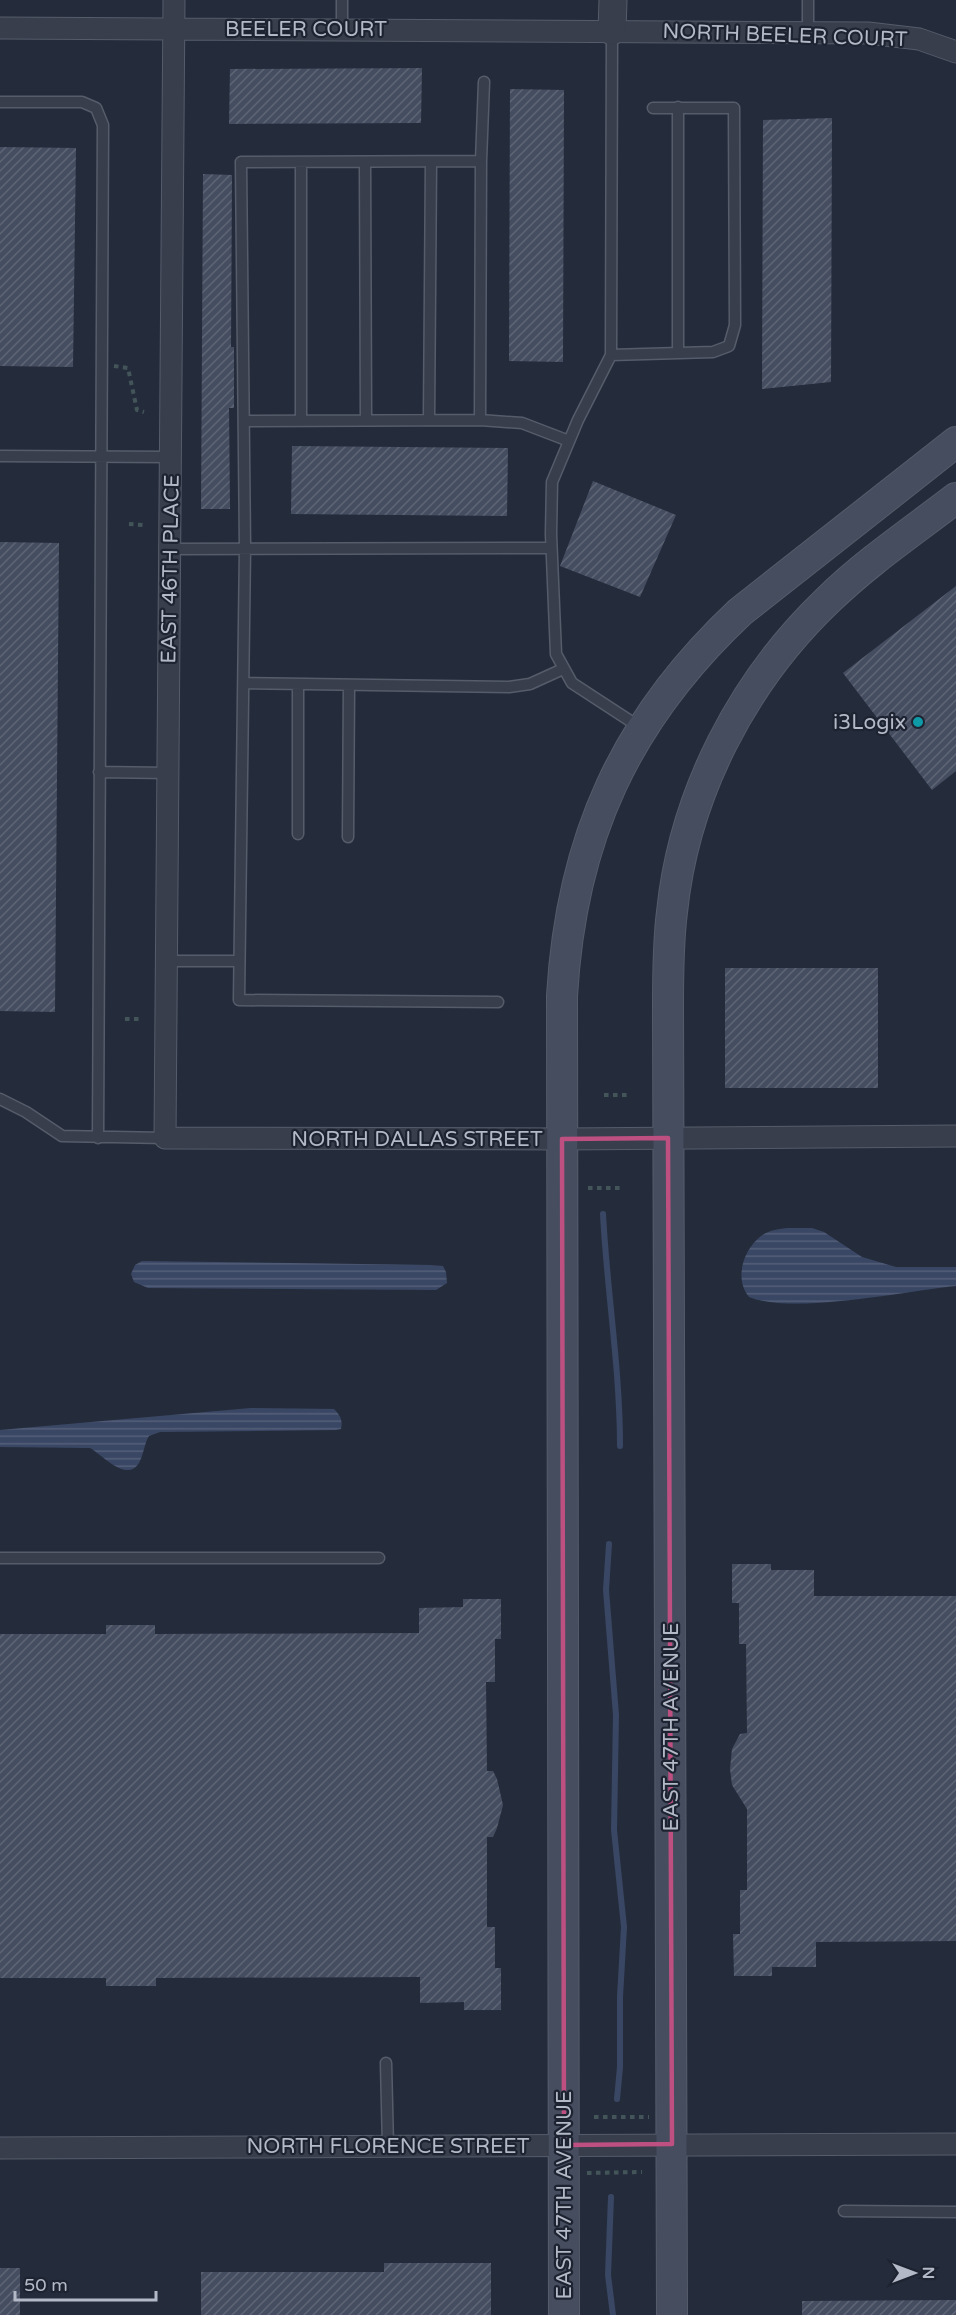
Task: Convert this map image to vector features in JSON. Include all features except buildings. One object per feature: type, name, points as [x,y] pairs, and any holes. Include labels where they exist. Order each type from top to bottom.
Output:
[{"type":"main road","name":"EAST 47TH AVENUE","points":[[564,2315],[561,996],[573,898],[586,848],[612,781],[667,691],[714,637],[740,612],[956,442]]},
{"type":"main road","name":"EAST 47TH AVENUE","points":[[672,2315],[668,997],[672,910],[684,849],[714,760],[752,690],[781,651],[812,616],[848,582],[956,498]]},
{"type":"street","name":"EAST 46TH PLACE","points":[[165,1138],[174,0]]},
{"type":"street","points":[[612,31],[613,0]]},
{"type":"street","name":"BEELER COURT","points":[[0,28],[612,31]]},
{"type":"street","name":"NORTH BEELER COURT","points":[[612,31],[894,35],[919,39],[956,52]]},
{"type":"street","name":"NORTH DALLAS STREET","points":[[165,1138],[562,1139],[956,1136]]},
{"type":"street","name":"NORTH FLORENCE STREET","points":[[0,2148],[956,2144]]},
{"type":"lane","points":[[342,0],[342,30]]},
{"type":"lane","points":[[808,0],[808,32]]},
{"type":"lane","points":[[612,31],[611,355],[569,441],[552,482],[551,548],[556,654],[563,669],[572,683],[642,729]]},
{"type":"lane","points":[[480,420],[481,161],[484,82]]},
{"type":"lane","points":[[0,102],[81,102],[96,108],[101,115],[98,1138]]},
{"type":"lane","points":[[678,107],[678,353]]},
{"type":"lane","points":[[611,355],[713,352],[729,346],[735,325],[734,108],[653,108]]},
{"type":"lane","points":[[481,161],[241,162],[245,548],[239,1000],[498,1002]]},
{"type":"lane","points":[[301,162],[301,419]]},
{"type":"lane","points":[[365,162],[366,420]]},
{"type":"lane","points":[[429,420],[431,162]]},
{"type":"lane","points":[[244,421],[480,420],[522,423],[569,441]]},
{"type":"lane","points":[[0,456],[171,457]]},
{"type":"lane","points":[[170,549],[551,548]]},
{"type":"lane","points":[[244,683],[509,687],[530,684],[563,669]]},
{"type":"lane","points":[[298,684],[298,834]]},
{"type":"lane","points":[[348,837],[349,685]]},
{"type":"lane","points":[[99,772],[168,772]]},
{"type":"lane","points":[[166,961],[239,961]]},
{"type":"lane","points":[[0,1099],[26,1112],[62,1136],[165,1138]]},
{"type":"lane","points":[[0,1558],[379,1558]]},
{"type":"lane","points":[[386,2063],[388,2147]]},
{"type":"lane","points":[[844,2211],[956,2212]]},
{"type":"path","points":[[114,366],[128,368],[137,410],[144,412]]},
{"type":"path","points":[[129,524],[143,525]]},
{"type":"path","points":[[125,1019],[139,1019]]},
{"type":"path","points":[[604,1095],[628,1095]]},
{"type":"path","points":[[588,1188],[623,1188]]},
{"type":"path","points":[[594,2117],[653,2117]]},
{"type":"path","points":[[584,2173],[642,2172]]},
{"type":"highlighted area","points":[[668,1138],[672,2144],[564,2145],[562,1139]]},
{"type":"water","points":[[789,1228],[812,1228],[824,1232],[862,1257],[896,1267],[956,1267],[956,1286],[820,1303],[768,1302],[749,1297],[744,1290],[741,1273],[749,1249],[764,1234]]},
{"type":"water","points":[[142,1261],[430,1265],[443,1266],[447,1283],[436,1290],[148,1288],[134,1282],[131,1274],[135,1265]]},
{"type":"water","points":[[251,1408],[334,1409],[342,1423],[341,1429],[160,1432],[149,1436],[139,1463],[128,1470],[115,1466],[90,1448],[0,1447],[0,1430]]},
{"type":"waterway","points":[[603,1214],[618,1388],[620,1446]]},
{"type":"waterway","points":[[609,1544],[606,1590],[616,1715],[614,1830],[624,1927],[617,2099]]},
{"type":"waterway","points":[[611,2197],[608,2275],[613,2315]]},
{"type":"place","name":"i3Logix","points":[[918,722]]}]
